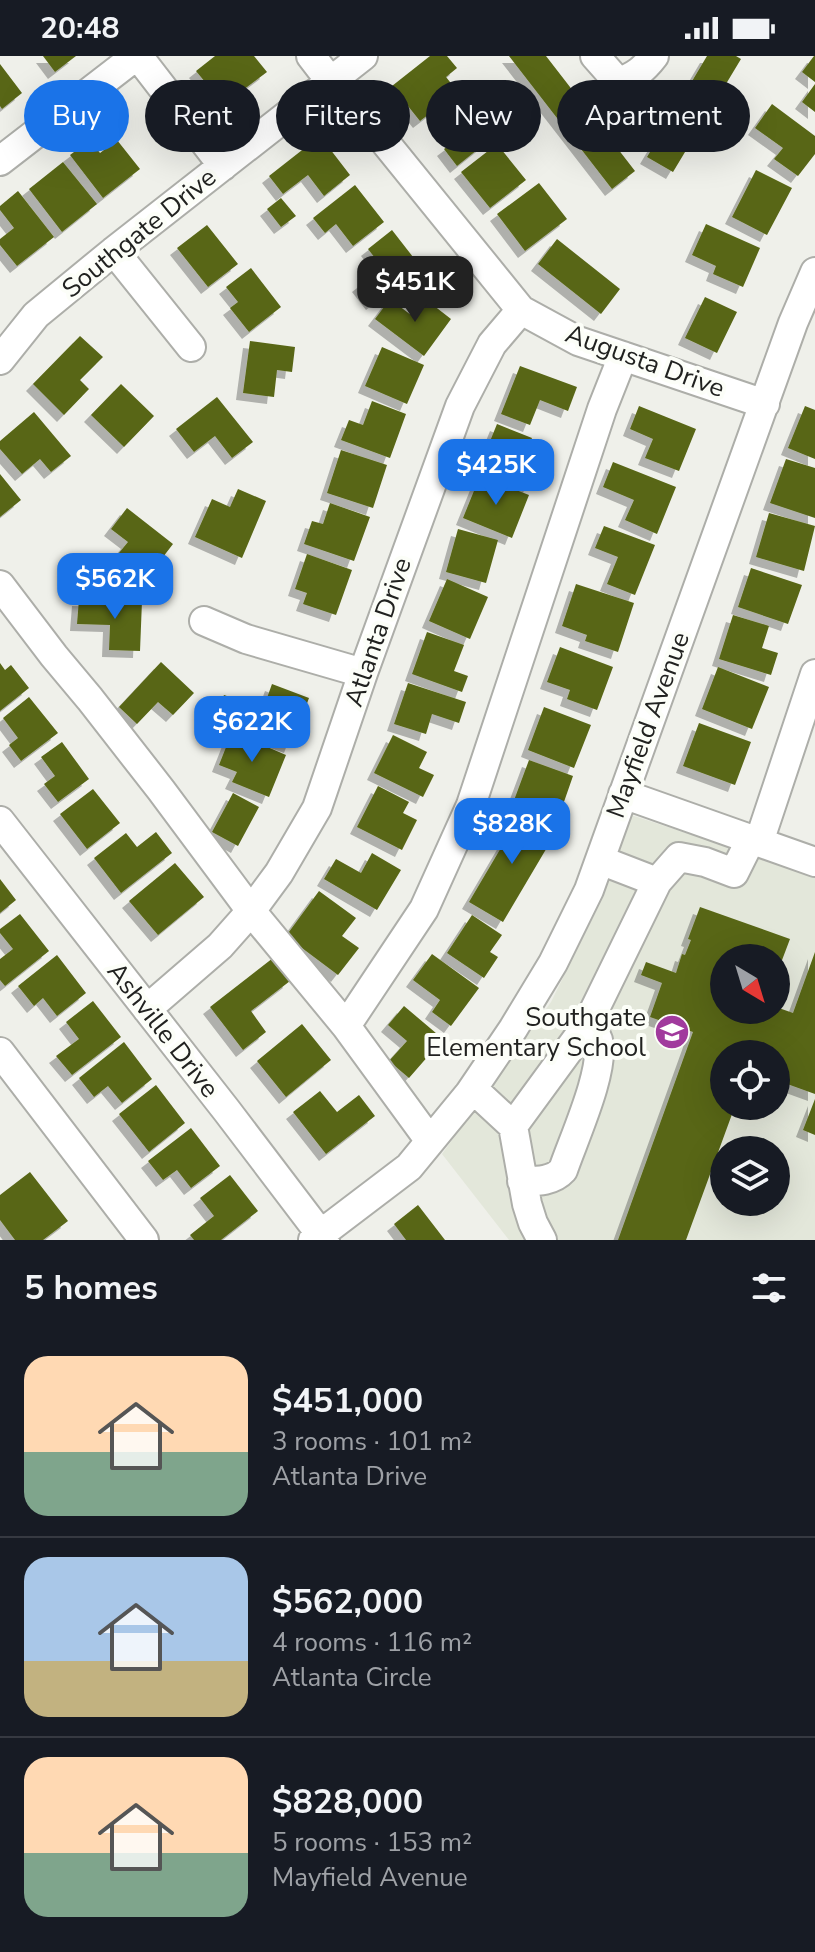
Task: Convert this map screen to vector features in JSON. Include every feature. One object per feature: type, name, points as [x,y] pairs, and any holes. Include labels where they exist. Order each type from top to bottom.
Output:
[{"type":"street","points":[[0,161],[137,56],[223,166]]},
{"type":"street","name":"Augusta Drive","points":[[311,56],[329,80]]},
{"type":"street","name":"Southgate Drive","points":[[333,80],[363,56]]},
{"type":"street","points":[[595,56],[618,82],[632,78],[654,56]]},
{"type":"street","name":"Southgate Drive","points":[[0,360],[36,315],[276,125]]},
{"type":"street","name":"Augusta Drive","points":[[393,152],[521,310],[578,341],[765,404]]},
{"type":"street","points":[[114,251],[191,347]]},
{"type":"street","name":"Mayfield Avenue","points":[[320,1238],[409,1167],[473,1089],[553,963],[589,890],[793,323],[815,272]]},
{"type":"street","name":"Atlanta Drive","points":[[147,1009],[220,946],[251,911],[279,873],[317,808],[460,406],[492,344],[521,310]]},
{"type":"street","points":[[346,1026],[424,909],[471,805],[602,409],[623,356]]},
{"type":"street","points":[[0,585],[161,790],[251,911],[346,1026],[430,1141]]},
{"type":"street","points":[[204,621],[246,639],[363,673]]},
{"type":"street","points":[[513,1126],[587,1025],[657,882],[679,857],[705,862],[734,873],[755,841],[815,674]]},
{"type":"street","points":[[623,794],[815,862]]},
{"type":"street","name":"Ashville Drive","points":[[0,821],[320,1238]]},
{"type":"street","points":[[600,860],[657,882]]},
{"type":"street","points":[[522,1181],[550,1179],[563,1170],[600,1055],[597,1038],[587,1025]]},
{"type":"street","points":[[0,1052],[144,1240]]},
{"type":"street","points":[[473,1089],[513,1126],[522,1181],[533,1223],[542,1240]]},
{"type":"shaded area","name":"Southgate Elementary School","points":[[631,815],[815,875],[815,1240],[509,1240],[442,1154],[551,1002],[599,905]]},
{"type":"building","points":[[43,56],[76,56],[55,72]]},
{"type":"building","points":[[215,56],[254,56],[267,72],[256,80],[203,80],[196,71]]},
{"type":"building","points":[[430,56],[447,56],[457,68],[446,77],[448,80],[426,80],[426,116],[420,121],[410,108],[410,80],[400,80]]},
{"type":"building","points":[[509,56],[546,56],[565,80],[557,80],[557,118],[541,97],[541,80],[528,80]]},
{"type":"building","points":[[707,56],[736,56],[741,59],[728,80],[693,80]]},
{"type":"building","points":[[815,56],[815,82],[802,72]]},
{"type":"building","points":[[0,64],[22,93],[2,109],[0,106]]},
{"type":"building","points":[[815,84],[815,112],[802,102]]},
{"type":"building","points":[[772,104],[815,136],[815,154],[798,176],[774,159],[783,148],[755,128]]},
{"type":"building","points":[[74,152],[127,152],[140,169],[103,198],[70,155]]},
{"type":"building","points":[[300,152],[332,152],[350,175],[324,196],[308,175],[283,194],[269,176]]},
{"type":"building","points":[[446,152],[474,152],[457,166]]},
{"type":"building","points":[[487,152],[503,152],[526,180],[490,208],[461,172]]},
{"type":"building","points":[[583,152],[620,152],[635,171],[612,189]]},
{"type":"building","points":[[650,152],[685,152],[673,172],[647,157]]},
{"type":"building","points":[[63,162],[97,204],[62,232],[29,189]]},
{"type":"building","points":[[756,170],[792,188],[767,235],[732,217]]},
{"type":"building","points":[[539,183],[567,219],[525,251],[497,214]]},
{"type":"building","points":[[355,185],[384,222],[353,246],[336,224],[325,233],[313,218]]},
{"type":"building","points":[[18,191],[54,237],[17,266],[0,245],[0,239],[14,228],[0,206]]},
{"type":"building","points":[[281,198],[296,216],[281,227],[267,209]]},
{"type":"building","points":[[706,224],[760,248],[743,287],[713,274],[716,266],[692,255]]},
{"type":"building","points":[[207,225],[238,264],[208,287],[177,248]]},
{"type":"building","points":[[392,230],[420,266],[373,303],[359,285],[382,267],[368,249]]},
{"type":"building","points":[[557,239],[620,289],[601,314],[538,264]]},
{"type":"building","points":[[251,268],[281,307],[249,332],[230,308],[238,302],[226,287]]},
{"type":"building","points":[[705,297],[737,312],[717,353],[685,338]]},
{"type":"building","points":[[424,298],[451,319],[424,356],[375,319],[390,299],[411,315]]},
{"type":"building","points":[[80,336],[103,357],[80,380],[89,389],[64,415],[33,384]]},
{"type":"building","points":[[250,341],[295,347],[292,372],[277,370],[274,397],[243,393]]},
{"type":"building","points":[[382,347],[424,365],[407,404],[365,386]]},
{"type":"building","points":[[520,366],[577,387],[568,411],[540,400],[530,425],[501,414]]},
{"type":"building","points":[[121,384],[154,416],[124,447],[91,415]]},
{"type":"building","points":[[217,397],[253,442],[232,458],[215,436],[194,452],[176,429]]},
{"type":"building","points":[[372,401],[406,414],[390,458],[341,440],[349,420],[363,425]]},
{"type":"building","points":[[639,406],[696,429],[679,471],[645,458],[653,439],[630,429]]},
{"type":"building","points":[[805,406],[815,410],[815,459],[788,448]]},
{"type":"building","points":[[34,412],[71,456],[51,472],[40,459],[22,474],[0,449],[0,441]]},
{"type":"building","points":[[497,424],[532,438],[526,453],[541,459],[530,486],[480,466]]},
{"type":"building","points":[[341,450],[387,465],[373,508],[327,493]]},
{"type":"building","points":[[786,459],[815,468],[815,518],[770,503]]},
{"type":"building","points":[[613,462],[676,487],[657,534],[625,520],[634,500],[603,487]]},
{"type":"building","points":[[0,474],[21,500],[0,517]]},
{"type":"building","points":[[480,476],[529,495],[512,538],[463,518]]},
{"type":"building","points":[[238,489],[266,501],[242,558],[195,537],[212,499],[230,507]]},
{"type":"building","points":[[330,503],[370,517],[354,561],[304,544],[312,521],[323,524]]},
{"type":"building","points":[[127,508],[173,544],[143,583],[114,559],[128,542],[111,529]]},
{"type":"building","points":[[769,513],[815,526],[804,571],[756,557]]},
{"type":"building","points":[[604,526],[655,545],[635,595],[607,584],[618,557],[595,548]]},
{"type":"building","points":[[458,529],[498,540],[486,583],[446,572]]},
{"type":"building","points":[[307,554],[352,570],[336,615],[303,604],[307,593],[295,589]]},
{"type":"building","points":[[751,568],[802,585],[788,624],[738,607]]},
{"type":"building","points":[[447,579],[488,597],[470,639],[429,621]]},
{"type":"building","points":[[576,584],[634,603],[618,652],[585,641],[587,635],[562,626]]},
{"type":"building","points":[[79,599],[142,601],[140,651],[109,650],[110,625],[77,624]]},
{"type":"building","points":[[733,615],[769,626],[762,648],[778,653],[771,675],[719,659]]},
{"type":"building","points":[[427,632],[464,645],[454,671],[468,676],[462,692],[412,674]]},
{"type":"building","points":[[560,647],[613,667],[597,710],[567,699],[570,690],[547,682]]},
{"type":"building","points":[[161,662],[194,693],[173,715],[158,702],[137,724],[119,707]]},
{"type":"building","points":[[0,663],[5,670],[11,665],[29,688],[0,711]]},
{"type":"building","points":[[718,667],[769,687],[752,729],[702,709]]},
{"type":"building","points":[[408,683],[466,702],[459,723],[432,714],[426,734],[394,724]]},
{"type":"building","points":[[272,684],[309,698],[291,746],[215,719],[224,695],[263,709]]},
{"type":"building","points":[[29,697],[58,733],[21,761],[9,745],[18,738],[3,718]]},
{"type":"building","points":[[544,707],[591,725],[574,768],[528,750]]},
{"type":"building","points":[[699,723],[751,742],[735,785],[683,766]]},
{"type":"building","points":[[232,732],[286,755],[269,797],[232,782],[237,772],[219,765]]},
{"type":"building","points":[[393,735],[427,752],[419,768],[434,775],[423,797],[374,773]]},
{"type":"building","points":[[62,742],[89,779],[58,802],[44,784],[55,776],[41,757]]},
{"type":"building","points":[[529,760],[573,776],[558,819],[513,803]]},
{"type":"building","points":[[378,786],[409,802],[403,813],[417,820],[402,850],[357,827]]},
{"type":"building","points":[[93,789],[120,823],[87,849],[60,814]]},
{"type":"building","points":[[233,793],[259,807],[238,846],[212,832]]},
{"type":"building","points":[[516,811],[555,834],[503,922],[469,902],[505,841],[500,838]]},
{"type":"building","points":[[156,832],[172,853],[121,893],[94,858],[126,833],[137,847]]},
{"type":"building","points":[[372,853],[401,870],[377,910],[324,879],[336,859],[361,873]]},
{"type":"building","points":[[175,863],[204,897],[158,935],[129,901]]},
{"type":"building","points":[[0,879],[16,900],[0,913]]},
{"type":"building","points":[[319,891],[356,918],[342,936],[359,948],[338,975],[286,936]]},
{"type":"building","points":[[700,907],[790,939],[788,944],[710,944],[710,1024],[790,1024],[790,1012],[793,1013],[815,952],[815,1094],[790,1085],[790,1040],[710,1040],[710,1120],[730,1120],[724,1136],[710,1136],[710,1174],[686,1240],[618,1240],[693,1032],[650,1017],[662,983],[641,975],[646,962],[676,973],[682,954],[685,955],[691,940],[688,939]]},
{"type":"building","points":[[20,914],[49,951],[5,986],[0,980],[0,959],[13,949],[0,929]]},
{"type":"building","points":[[472,915],[502,935],[490,952],[498,957],[484,978],[447,953]]},
{"type":"building","points":[[432,954],[479,988],[451,1026],[432,1012],[440,1000],[413,980]]},
{"type":"building","points":[[57,955],[86,993],[57,1016],[43,998],[34,1006],[18,986]]},
{"type":"building","points":[[273,958],[290,981],[251,1011],[266,1032],[243,1050],[210,1007]]},
{"type":"building","points":[[93,1001],[121,1037],[72,1075],[56,1056],[79,1039],[66,1022]]},
{"type":"building","points":[[404,1006],[443,1039],[409,1078],[389,1061],[407,1041],[388,1025]]},
{"type":"building","points":[[302,1024],[331,1060],[286,1097],[257,1061]]},
{"type":"building","points":[[124,1042],[152,1079],[122,1103],[108,1086],[94,1097],[79,1078]]},
{"type":"building","points":[[156,1085],[185,1123],[149,1152],[119,1114]]},
{"type":"building","points":[[320,1091],[337,1112],[359,1095],[375,1116],[326,1154],[293,1112]]},
{"type":"building","points":[[815,1099],[815,1135],[803,1130]]},
{"type":"building","points":[[191,1128],[220,1166],[191,1188],[177,1170],[163,1180],[148,1161]]},
{"type":"building","points":[[30,1172],[68,1221],[43,1240],[15,1240],[0,1220],[0,1195]]},
{"type":"building","points":[[230,1175],[258,1211],[221,1240],[194,1240],[190,1235],[214,1216],[200,1198]]},
{"type":"building","points":[[418,1205],[445,1240],[406,1240],[394,1224]]},
{"type":"place","name":"Southgate Elementary School","points":[[672,1032]]}]
